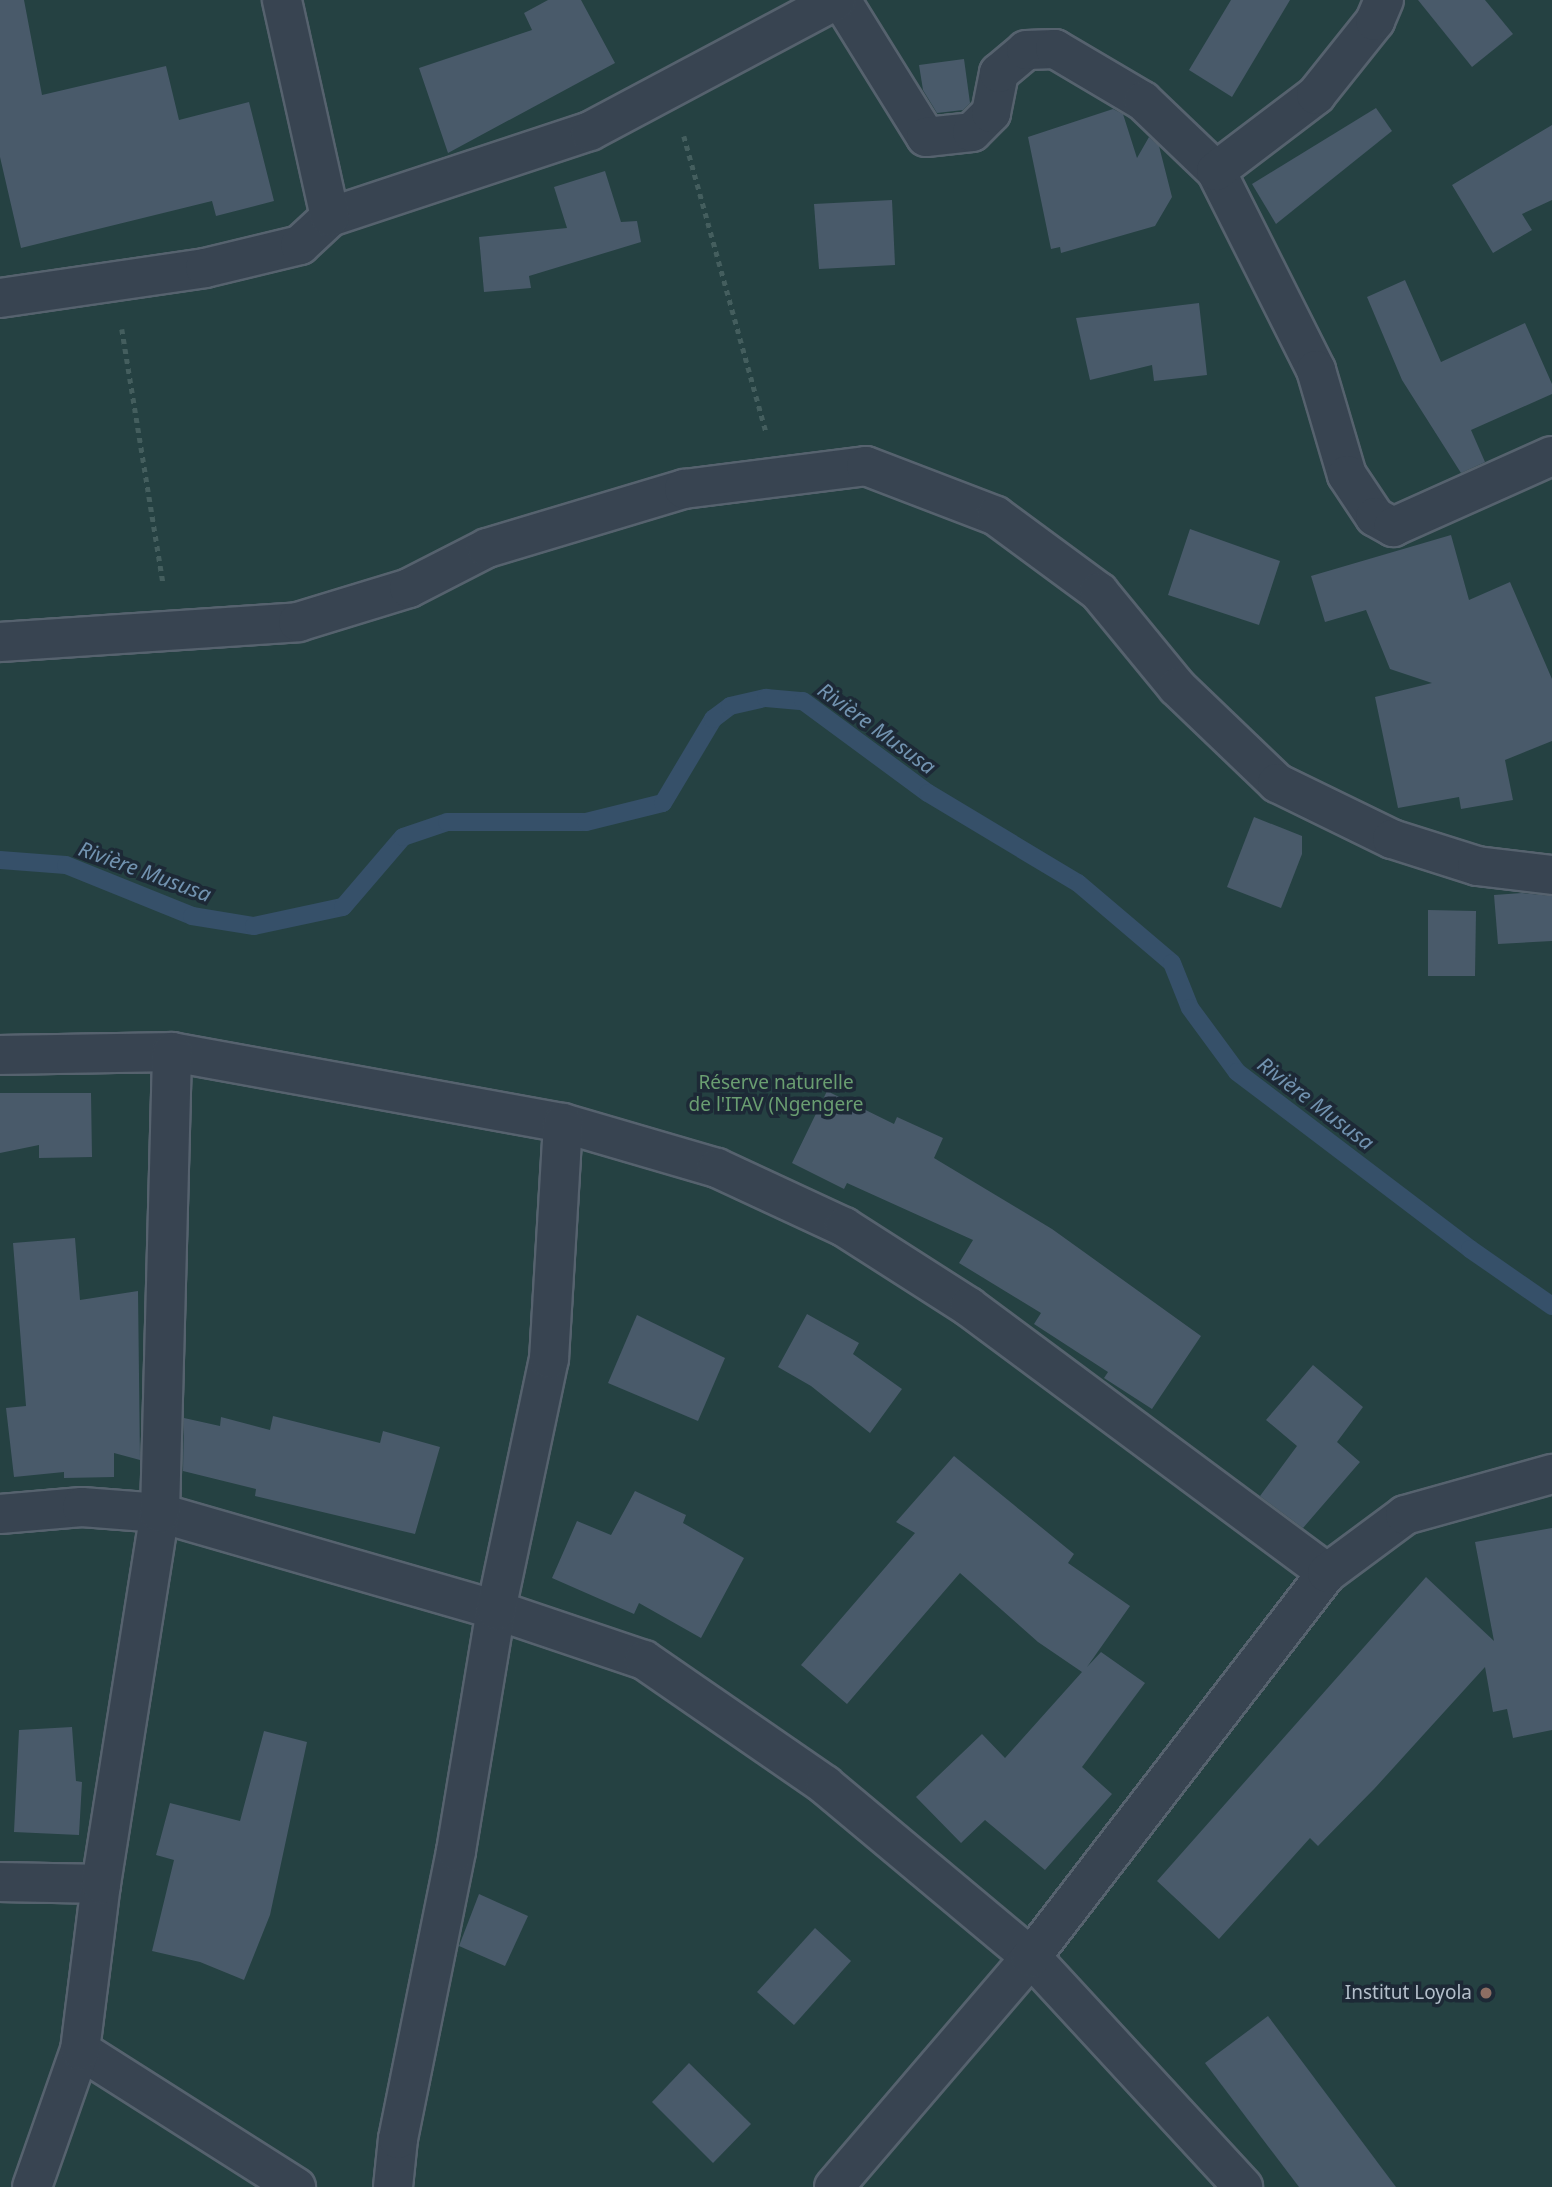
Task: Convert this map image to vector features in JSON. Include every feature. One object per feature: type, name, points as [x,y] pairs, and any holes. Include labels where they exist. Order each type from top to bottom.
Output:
[{"type":"street","points":[[282,0],[330,217]]},
{"type":"street","points":[[0,298],[115,283],[300,245],[330,217],[590,131],[839,0],[926,137],[972,132],[991,113],[999,73],[1026,50],[1055,49],[1143,101],[1216,171],[1316,370],[1347,475],[1374,517],[1394,527],[1552,456]]},
{"type":"street","points":[[1216,171],[1316,95],[1375,21],[1384,0]]},
{"type":"street","points":[[0,642],[298,622],[409,588],[487,548],[684,489],[778,475],[866,466],[996,516],[1099,592],[1177,687],[1277,783],[1392,838],[1477,866],[1552,875]]},
{"type":"street","points":[[0,1055],[172,1052],[562,1123],[717,1168],[844,1227],[969,1307],[1327,1573]]},
{"type":"street","points":[[32,2187],[80,2050],[101,1884],[160,1513],[172,1052]]},
{"type":"street","points":[[393,2187],[398,2139],[456,1851],[496,1609],[549,1359],[562,1123]]},
{"type":"street","points":[[834,2187],[1031,1957],[1327,1573],[1405,1514],[1552,1474]]},
{"type":"street","points":[[0,1514],[82,1507],[160,1513],[496,1609],[644,1660],[825,1785],[1031,1957],[1243,2187]]},
{"type":"street","points":[[0,1882],[101,1884]]},
{"type":"street","points":[[80,2050],[296,2187]]},
{"type":"path","points":[[671,88],[778,475]]},
{"type":"path","points":[[115,283],[171,632]]},
{"type":"green space","name":"Réserve naturelle de l'ITAV (Ngengere","points":[[0,0],[1552,0],[1552,2187],[0,2187]]},
{"type":"building","points":[[0,0],[24,0],[42,95],[166,66],[179,120],[249,102],[274,201],[216,216],[212,201],[21,248],[0,157]]},
{"type":"building","points":[[548,0],[581,0],[615,63],[448,153],[419,68],[532,30],[524,13]]},
{"type":"building","points":[[1231,0],[1290,0],[1232,97],[1189,70]]},
{"type":"building","points":[[1418,0],[1485,0],[1513,34],[1472,67]]},
{"type":"building","points":[[964,59],[970,103],[963,110],[937,113],[923,90],[919,65]]},
{"type":"building","points":[[1376,108],[1392,131],[1276,224],[1252,184]]},
{"type":"building","points":[[1113,109],[1123,114],[1137,158],[1149,137],[1159,146],[1172,197],[1155,226],[1061,253],[1060,247],[1051,249],[1028,137]]},
{"type":"building","points":[[1552,125],[1552,200],[1522,214],[1532,230],[1493,253],[1452,185]]},
{"type":"building","points":[[605,171],[621,222],[637,221],[641,242],[529,276],[531,288],[484,292],[479,237],[567,228],[554,187]]},
{"type":"building","points":[[892,200],[895,265],[819,269],[814,204]]},
{"type":"building","points":[[1405,280],[1441,362],[1525,323],[1552,384],[1552,394],[1471,430],[1485,462],[1461,473],[1402,380],[1367,297]]},
{"type":"building","points":[[1199,303],[1207,375],[1154,381],[1152,365],[1090,380],[1076,318]]},
{"type":"building","points":[[1190,529],[1280,561],[1259,625],[1168,595]]},
{"type":"building","points":[[1451,535],[1469,600],[1510,582],[1552,679],[1552,741],[1505,760],[1513,800],[1461,809],[1459,797],[1398,808],[1375,697],[1432,683],[1390,669],[1366,610],[1325,622],[1311,576]]},
{"type":"building","points":[[1254,817],[1302,836],[1302,854],[1281,908],[1227,887]]},
{"type":"building","points":[[1522,893],[1552,896],[1552,941],[1498,944],[1494,895]]},
{"type":"building","points":[[1428,910],[1476,911],[1475,976],[1428,976]]},
{"type":"building","points":[[827,1091],[894,1124],[897,1117],[943,1138],[934,1158],[1052,1229],[1201,1336],[1152,1409],[1104,1378],[1108,1372],[1034,1324],[1041,1313],[959,1263],[973,1240],[847,1183],[844,1189],[792,1163]]},
{"type":"building","points":[[0,1093],[91,1093],[92,1157],[39,1158],[39,1145],[0,1153]]},
{"type":"building","points":[[75,1238],[80,1300],[138,1291],[140,1460],[114,1453],[114,1477],[64,1478],[64,1472],[14,1477],[6,1408],[26,1406],[13,1243]]},
{"type":"building","points":[[807,1314],[859,1343],[853,1354],[902,1389],[870,1433],[811,1386],[778,1367]]},
{"type":"building","points":[[637,1315],[725,1358],[698,1421],[608,1383]]},
{"type":"building","points":[[1313,1365],[1363,1407],[1337,1442],[1360,1462],[1303,1528],[1260,1496],[1297,1446],[1266,1420]]},
{"type":"building","points":[[273,1416],[380,1443],[383,1431],[440,1447],[415,1534],[255,1496],[256,1489],[183,1471],[184,1418],[220,1426],[221,1417],[270,1430]]},
{"type":"building","points":[[954,1456],[1074,1554],[1068,1563],[1130,1606],[1087,1667],[1101,1652],[1145,1683],[1082,1767],[1112,1794],[1045,1870],[985,1820],[961,1843],[916,1797],[982,1734],[1005,1758],[1082,1672],[1038,1642],[960,1573],[847,1704],[801,1665],[915,1533],[896,1522]]},
{"type":"building","points":[[635,1491],[686,1515],[683,1523],[744,1558],[701,1638],[639,1603],[634,1614],[552,1578],[577,1521],[611,1535]]},
{"type":"building","points":[[1552,1528],[1552,1730],[1513,1738],[1507,1709],[1493,1712],[1485,1667],[1375,1788],[1318,1846],[1310,1838],[1219,1939],[1157,1881],[1426,1577],[1494,1641],[1475,1542]]},
{"type":"building","points":[[72,1727],[76,1781],[82,1782],[79,1835],[14,1832],[19,1730]]},
{"type":"building","points":[[264,1731],[307,1742],[270,1915],[244,1980],[200,1962],[152,1951],[174,1860],[156,1855],[170,1803],[240,1821]]},
{"type":"building","points":[[479,1894],[528,1916],[505,1966],[459,1946]]},
{"type":"building","points":[[815,1928],[851,1961],[794,2025],[757,1992]]},
{"type":"building","points":[[1268,2016],[1396,2187],[1299,2187],[1205,2063]]},
{"type":"building","points":[[689,2063],[751,2124],[713,2163],[652,2102]]},
{"type":"waterway","name":"Rivière Mususa","points":[[0,860],[66,865],[192,916],[254,926],[343,907],[403,837],[447,822],[586,822],[663,803],[713,719],[730,706],[766,698],[803,701],[928,793],[1078,883],[1172,963],[1190,1008],[1237,1072],[1470,1249],[1552,1306]]},
{"type":"place","name":"Institut Loyola","points":[[1486,1993]]}]
